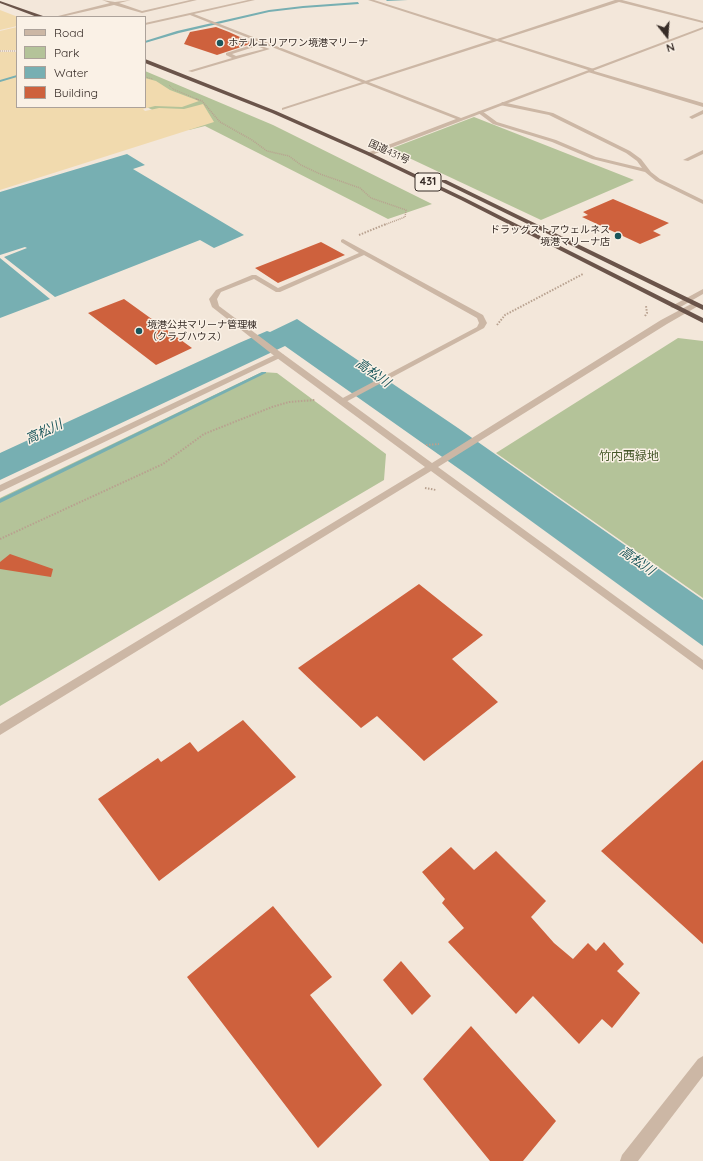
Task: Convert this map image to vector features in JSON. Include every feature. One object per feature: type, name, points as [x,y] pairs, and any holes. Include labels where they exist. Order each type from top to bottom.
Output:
[{"type":"highway","points":[[0,2],[38,16]]},
{"type":"highway","points":[[0,7],[24,16]]},
{"type":"highway","name":"国道431号","points":[[146,55],[190,71],[284,109],[386,154]]},
{"type":"highway","name":"国道431号","points":[[146,61],[274,112],[370,154],[464,199],[703,321]]},
{"type":"highway","name":"431","points":[[435,177],[533,223],[700,306]]},
{"type":"street","points":[[104,0],[142,12],[195,0]]},
{"type":"street","points":[[60,16],[129,0]]},
{"type":"street","points":[[146,24],[254,0]]},
{"type":"street","points":[[370,0],[703,105]]},
{"type":"street","points":[[284,109],[618,0],[703,22]]},
{"type":"street","points":[[190,14],[460,119]]},
{"type":"street","points":[[370,154],[703,28]]},
{"type":"street","points":[[190,71],[268,49],[257,45],[228,54],[236,58]]},
{"type":"street","points":[[502,104],[551,114],[628,152],[639,160],[648,171],[670,187],[703,202]]},
{"type":"street","points":[[480,112],[501,125],[554,142],[594,158],[648,171]]},
{"type":"street","points":[[692,116],[703,112]]},
{"type":"street","points":[[686,160],[703,152]]},
{"type":"street","points":[[342,402],[480,328],[483,323],[480,317],[343,241]]},
{"type":"street","points":[[364,253],[278,290],[254,276],[218,291],[213,299],[216,307],[254,337],[703,666]]},
{"type":"street","points":[[674,307],[703,291]]},
{"type":"street","points":[[0,730],[445,459],[664,322],[700,306]]},
{"type":"street","points":[[0,489],[277,354]]},
{"type":"street","points":[[628,1161],[703,1064]]},
{"type":"path","points":[[0,51],[16,51]]},
{"type":"path","points":[[146,77],[159,81]]},
{"type":"path","points":[[164,83],[173,89],[202,101],[220,122],[252,140],[267,151],[289,156],[301,165],[320,174],[360,188],[371,198],[406,210],[404,217],[343,241]]},
{"type":"path","points":[[0,539],[163,464],[204,434],[272,406],[289,402],[321,398]]},
{"type":"green space","points":[[146,71],[273,125],[432,204],[388,219],[205,126],[189,130],[146,107]]},
{"type":"green space","points":[[474,117],[634,180],[541,220],[390,149]]},
{"type":"green space","name":"竹内西緑地","points":[[678,338],[703,341],[703,598],[496,453]]},
{"type":"green space","points":[[262,372],[277,373],[386,454],[384,480],[0,706],[0,498]]},
{"type":"sand","points":[[0,10],[16,16],[16,26],[0,30]]},
{"type":"sand","points":[[16,27],[16,50],[0,50],[0,31]]},
{"type":"sand","points":[[0,52],[16,52],[16,108],[146,108],[146,78],[156,81],[170,90],[199,101],[182,107],[155,106],[143,109],[145,111],[159,108],[184,109],[203,104],[214,122],[0,190]]},
{"type":"water","points":[[127,154],[145,165],[133,169],[244,235],[214,248],[200,240],[55,297],[4,257],[27,248],[25,247],[0,255],[0,192]]},
{"type":"water","points":[[0,258],[50,299],[0,318]]},
{"type":"water","name":"高松川","points":[[297,319],[458,428],[703,600],[703,646],[472,478],[285,346],[0,480],[0,453],[239,343],[267,331],[270,332]]},
{"type":"building","name":"ホテルエリアワン境港マリーナ","points":[[216,27],[253,43],[217,55],[184,44],[190,32]]},
{"type":"building","points":[[613,199],[669,223],[653,231],[661,235],[640,244],[582,217],[588,215],[583,212]]},
{"type":"building","points":[[321,242],[345,255],[278,283],[255,268]]},
{"type":"building","name":"境港公共マリーナ管理棟 （クラブハウス）","points":[[124,299],[192,348],[156,365],[88,313]]},
{"type":"building","points":[[10,554],[53,569],[51,577],[0,569],[0,562]]},
{"type":"building","points":[[419,584],[483,635],[452,659],[498,702],[424,761],[377,716],[361,728],[298,668]]},
{"type":"building","points":[[243,720],[296,777],[159,881],[98,799],[158,758],[161,762],[190,742],[198,752]]},
{"type":"building","points":[[703,760],[703,944],[601,851]]},
{"type":"building","points":[[451,847],[474,870],[496,851],[546,901],[531,917],[554,943],[573,959],[588,943],[596,951],[604,942],[624,964],[617,971],[640,993],[612,1028],[602,1019],[579,1044],[533,996],[516,1014],[448,942],[464,928],[442,903],[445,899],[422,872]]},
{"type":"building","points":[[273,906],[332,977],[310,995],[382,1085],[318,1148],[187,977]]},
{"type":"building","points":[[401,961],[431,996],[412,1015],[383,980]]},
{"type":"building","points":[[471,1026],[556,1121],[523,1161],[490,1161],[423,1079]]},
{"type":"waterway","points":[[387,1],[407,0]]},
{"type":"waterway","points":[[146,42],[178,32],[269,11],[358,3]]},
{"type":"waterway","points":[[0,81],[16,76]]},
{"type":"waterway","points":[[0,501],[264,373]]},
{"type":"place","name":"ホテルエリアワン境港マリーナ","points":[[220,43]]},
{"type":"place","name":"ドラッグストアウェルネス 境港マリーナ店","points":[[618,236]]},
{"type":"place","name":"境港公共マリーナ管理棟 （クラブハウス）","points":[[139,331]]}]
